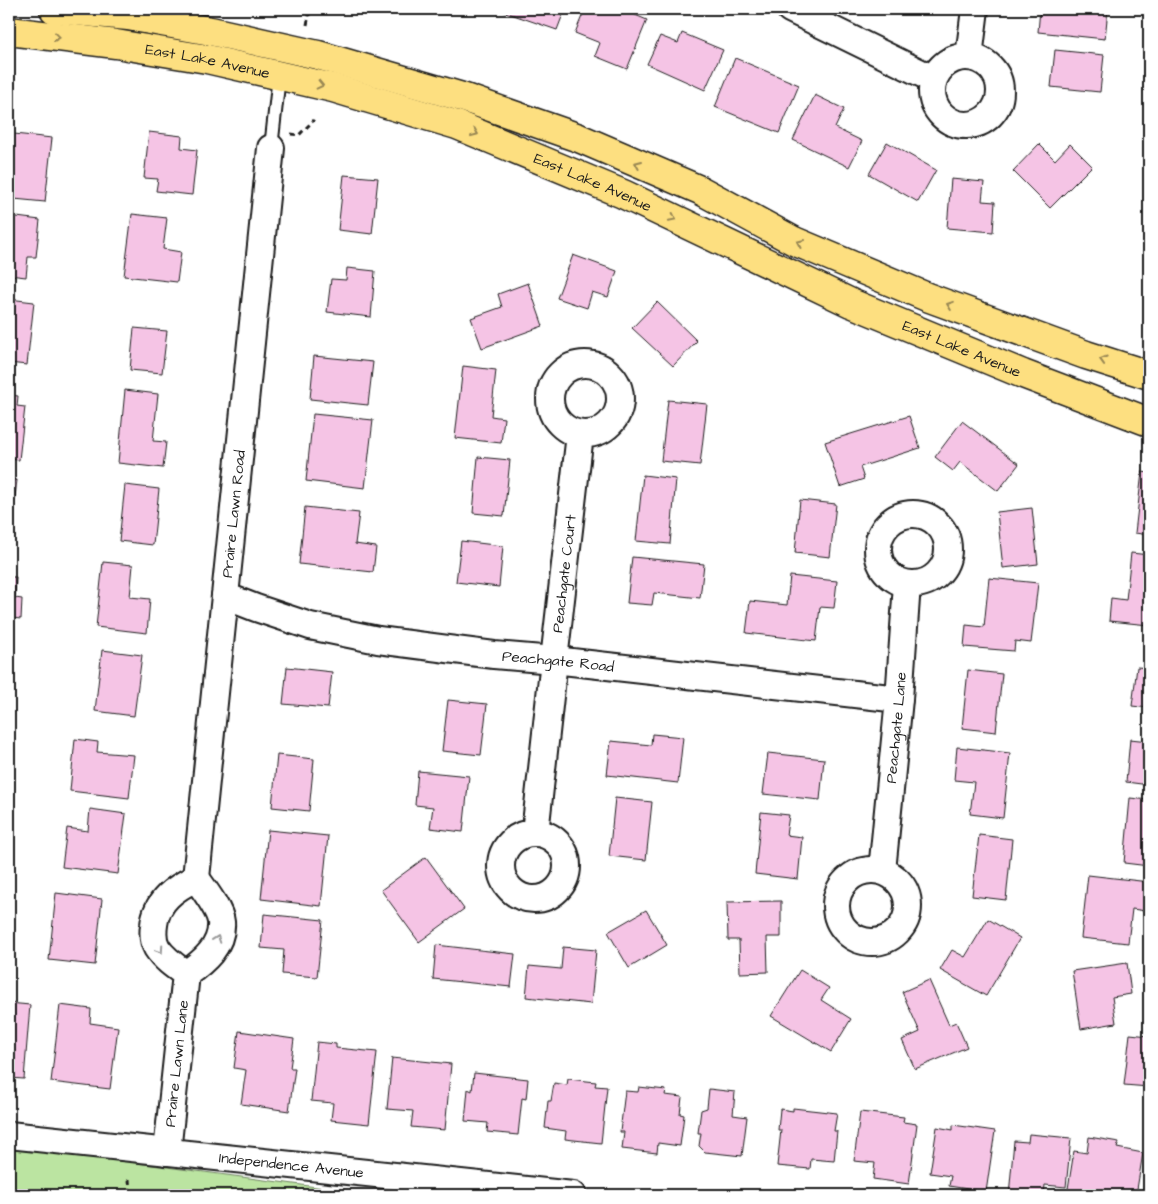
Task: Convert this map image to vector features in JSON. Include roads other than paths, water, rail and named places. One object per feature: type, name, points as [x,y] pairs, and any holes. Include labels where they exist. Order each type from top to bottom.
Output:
[{"type":"main road","name":"East Lake Avenue","points":[[54,9],[128,16],[211,31],[318,55],[462,97],[579,138],[700,190],[794,241],[928,297],[1086,355],[1149,375]]},
{"type":"main road","name":"East Lake Avenue","points":[[9,31],[116,44],[207,60],[333,88],[457,125],[624,194],[851,303],[1014,370],[1149,422]]},
{"type":"street","points":[[790,9],[933,79]]},
{"type":"street","points":[[969,57],[975,9]]},
{"type":"street","points":[[958,57],[969,57],[980,60],[990,66],[997,76],[1000,87],[1000,99],[988,118],[978,124],[966,126],[955,124],[945,119],[937,111],[932,101],[931,90],[933,79],[939,69],[947,62],[958,57]]},
{"type":"street","name":"Praire Lawn Road","points":[[196,878],[272,148]]},
{"type":"street","name":"Peachgate Court","points":[[535,833],[580,434]]},
{"type":"street","name":"Peachgate Lane","points":[[882,871],[899,699],[907,584]]},
{"type":"street","name":"Peachgate Road","points":[[225,596],[310,626],[378,640],[494,655],[554,660],[899,699]]},
{"type":"street","points":[[196,878],[221,921],[220,935],[213,951],[186,974],[170,962],[156,947],[153,933],[155,916],[161,903],[180,885],[196,878]]},
{"type":"street","name":"Praire Lawn Lane","points":[[166,1152],[186,974]]},
{"type":"street","name":"Independence Avenue","points":[[9,1135],[166,1152],[405,1186],[573,1195]]},
{"type":"lane","points":[[272,148],[278,76]]}]
